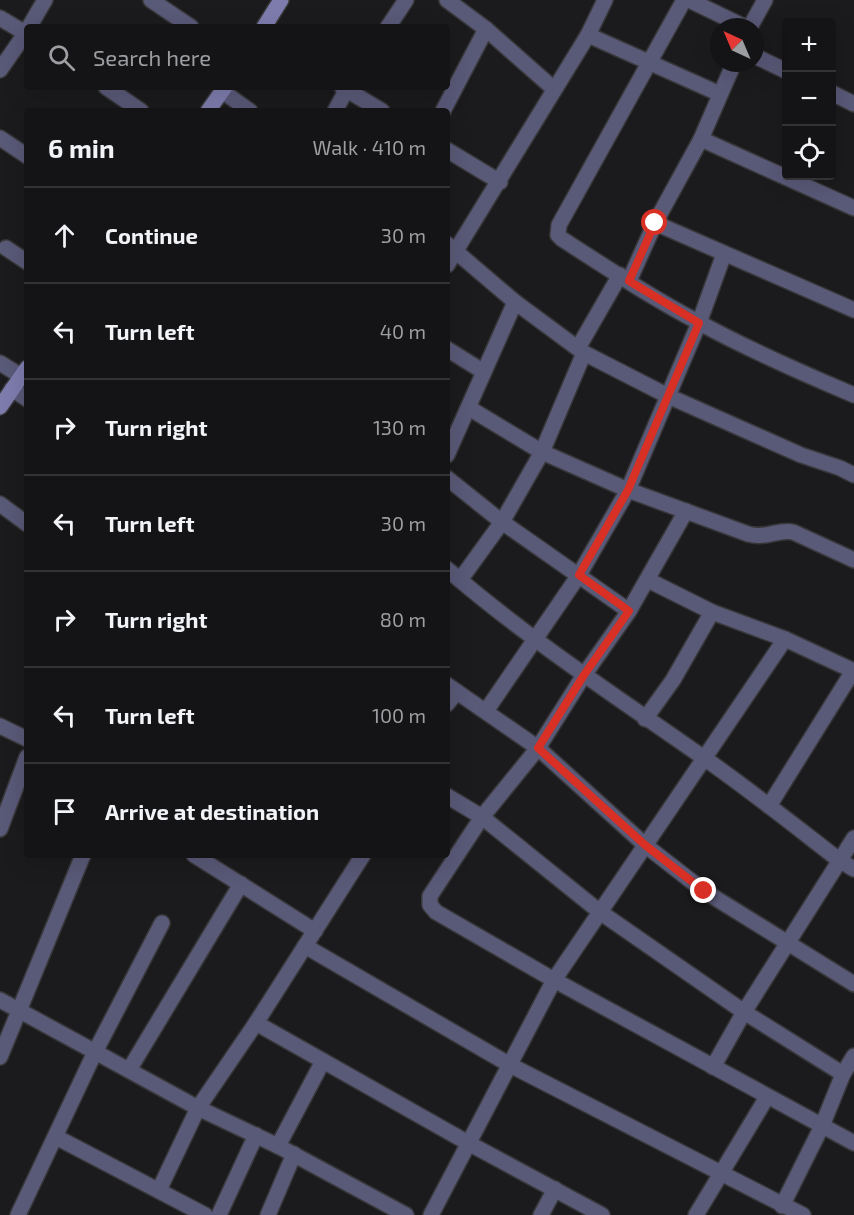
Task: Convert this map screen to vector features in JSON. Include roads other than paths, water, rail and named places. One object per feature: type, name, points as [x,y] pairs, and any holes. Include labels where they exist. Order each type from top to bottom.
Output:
[{"type":"street","points":[[31,24],[45,0]]},
{"type":"street","points":[[151,0],[187,24]]},
{"type":"street","points":[[266,24],[281,0]]},
{"type":"street","points":[[390,24],[406,0]]},
{"type":"street","points":[[447,0],[486,29],[554,89]]},
{"type":"street","points":[[605,0],[588,35],[500,182],[452,247],[515,302],[581,351],[668,396],[801,455],[854,475]]},
{"type":"street","points":[[684,0],[559,225],[558,231],[562,239],[699,323],[791,368],[854,394]]},
{"type":"street","points":[[689,0],[726,18]]},
{"type":"street","points":[[755,18],[765,0]]},
{"type":"street","points":[[0,18],[24,30]]},
{"type":"street","points":[[445,108],[486,29]]},
{"type":"street","points":[[0,70],[24,35]]},
{"type":"street","points":[[588,35],[720,94]]},
{"type":"street","points":[[764,60],[782,69]]},
{"type":"street","points":[[460,580],[502,522],[543,452],[581,351],[655,223],[700,139],[730,72]]},
{"type":"street","points":[[110,90],[137,108]]},
{"type":"street","points":[[210,108],[223,90]]},
{"type":"street","points":[[225,90],[246,108]]},
{"type":"street","points":[[336,108],[344,90]]},
{"type":"street","points":[[348,90],[377,108]]},
{"type":"street","points":[[836,95],[854,104]]},
{"type":"street","points":[[0,138],[24,154]]},
{"type":"street","points":[[700,139],[854,208]]},
{"type":"street","points":[[450,152],[500,182]]},
{"type":"street","points":[[655,223],[854,310]]},
{"type":"street","points":[[6,248],[24,260]]},
{"type":"street","points":[[486,711],[579,575],[628,490],[699,323],[724,254]]},
{"type":"street","points":[[450,449],[515,302]]},
{"type":"street","points":[[450,351],[484,372]]},
{"type":"street","points":[[0,363],[24,372],[0,407]]},
{"type":"street","points":[[12,389],[24,397]]},
{"type":"street","points":[[469,408],[543,452],[628,490],[758,537],[772,535],[783,530],[794,532],[854,560]]},
{"type":"street","points":[[450,480],[502,522],[629,611]]},
{"type":"street","points":[[0,504],[24,522]]},
{"type":"street","points":[[686,512],[629,611],[584,675],[538,748],[482,817],[430,896],[430,905],[436,912],[554,980],[854,1143]]},
{"type":"street","points":[[450,572],[534,640],[645,719],[705,758],[854,869]]},
{"type":"street","points":[[648,580],[712,612],[785,639],[854,671],[769,806]]},
{"type":"street","points":[[645,719],[674,680],[712,612]]},
{"type":"street","points":[[431,1215],[554,980],[785,639]]},
{"type":"street","points":[[452,688],[538,748],[645,845],[704,891],[854,984]]},
{"type":"street","points":[[0,726],[24,738]]},
{"type":"street","points":[[1,825],[24,765]]},
{"type":"street","points":[[450,798],[482,817],[600,912],[744,1012],[843,1074]]},
{"type":"street","points":[[713,1067],[744,1012],[854,838]]},
{"type":"street","points":[[0,1057],[82,858]]},
{"type":"street","points":[[199,858],[315,931]]},
{"type":"street","points":[[159,1190],[198,1108],[256,1023],[361,858]]},
{"type":"street","points":[[129,1070],[241,884]]},
{"type":"street","points":[[18,1215],[95,1052],[162,923]]},
{"type":"street","points":[[305,946],[510,1065],[803,1215]]},
{"type":"street","points":[[0,1000],[198,1108],[278,1146],[406,1215]]},
{"type":"street","points":[[256,1023],[470,1144],[602,1215]]},
{"type":"street","points":[[782,1206],[822,1126],[843,1074],[854,1056]]},
{"type":"street","points":[[278,1146],[324,1061]]},
{"type":"street","points":[[696,1215],[767,1097]]},
{"type":"street","points":[[219,1215],[256,1135]]},
{"type":"street","points":[[56,1137],[205,1215]]},
{"type":"street","points":[[268,1215],[294,1155]]},
{"type":"street","points":[[541,1215],[555,1190]]}]
